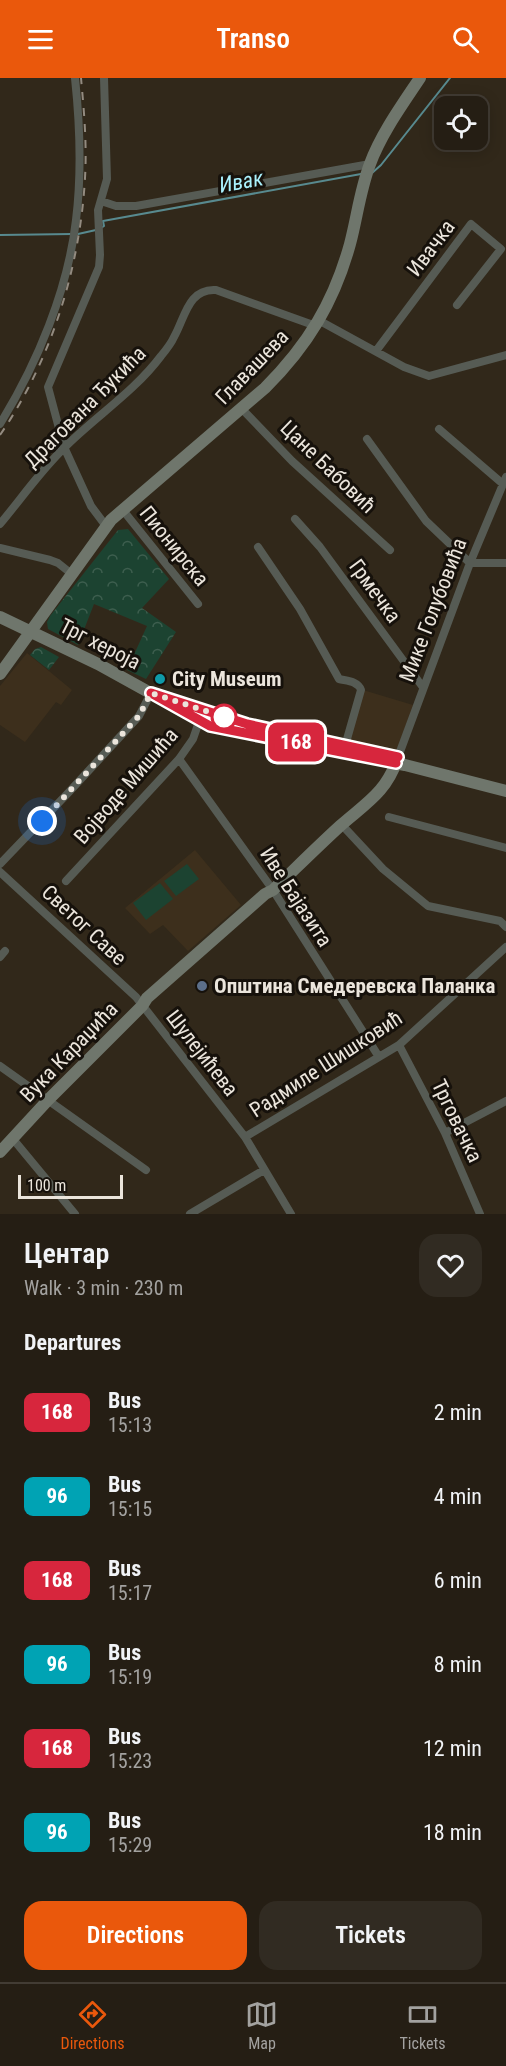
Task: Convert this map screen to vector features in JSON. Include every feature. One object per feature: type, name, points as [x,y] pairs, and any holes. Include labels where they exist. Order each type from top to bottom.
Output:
[{"type":"main road","name":"Главашева","points":[[0,674],[106,526],[122,509],[242,409],[277,375],[318,323],[331,300],[342,271],[369,167],[388,128],[420,78]]},
{"type":"main road","name":"Трг хероја","points":[[0,617],[201,716],[221,729],[397,760]]},
{"type":"main road","points":[[397,760],[506,785]]},
{"type":"main road","points":[[397,760],[506,791]]},
{"type":"main road","name":"Вука Караџића","points":[[0,1152],[48,1100],[142,1006],[147,998],[265,894],[273,890],[383,789],[391,777],[397,760]]},
{"type":"street","points":[[0,424],[19,394],[36,355],[71,251],[80,176],[80,135],[75,78]]},
{"type":"street","points":[[104,78],[107,179],[98,210],[99,267],[48,387],[64,447],[91,506],[106,526]]},
{"type":"street","points":[[101,201],[116,206],[136,206],[369,167]]},
{"type":"street","name":"Ивачка","points":[[375,351],[471,224],[501,249],[457,304]]},
{"type":"street","name":"Драгована Ђукића","points":[[0,524],[64,447],[134,387],[153,366],[174,337],[189,303],[204,291],[216,290],[318,323],[404,368],[429,376],[506,355]]},
{"type":"street","name":"Цане Бабовић","points":[[242,409],[292,461],[390,550]]},
{"type":"street","points":[[439,429],[505,480]]},
{"type":"street","points":[[367,439],[426,521],[470,562],[506,563]]},
{"type":"street","name":"Мике Голубовића","points":[[397,760],[470,562],[505,480]]},
{"type":"street","name":"Пионирска","points":[[122,509],[198,604]]},
{"type":"street","name":"Грмечка","points":[[296,519],[320,547],[423,686]]},
{"type":"street","points":[[258,547],[300,609],[339,679],[360,687],[344,749]]},
{"type":"street","points":[[0,548],[50,560],[58,563],[72,575]]},
{"type":"street","points":[[0,864],[139,716],[151,693]]},
{"type":"street","name":"Војводе Мишића","points":[[66,881],[179,759],[193,739],[201,716]]},
{"type":"street","name":"Иве Бајазита","points":[[179,759],[273,890],[379,1057]]},
{"type":"street","points":[[388,818],[506,848]]},
{"type":"street","points":[[342,825],[383,869],[428,906],[500,921],[506,927]]},
{"type":"street","name":"Светог Саве","points":[[0,872],[136,997],[142,1006]]},
{"type":"street","name":"Радмиле Шишковић","points":[[245,1137],[399,1045],[506,947]]},
{"type":"street","name":"Шулејићева","points":[[142,1006],[245,1137],[291,1214]]},
{"type":"street","name":"Трговачка","points":[[399,1045],[445,1133],[480,1214]]},
{"type":"street","points":[[0,1066],[146,1170]]},
{"type":"street","points":[[445,1133],[506,1101]]},
{"type":"street","points":[[13,1139],[75,1214]]},
{"type":"street","points":[[190,1214],[264,1170]]},
{"type":"shaded area","points":[[27,653],[72,690],[61,705],[56,702],[25,742],[0,725],[0,686]]},
{"type":"shaded area","points":[[363,690],[413,705],[396,753],[349,743]]},
{"type":"shaded area","points":[[195,850],[241,905],[188,951],[163,925],[150,934],[125,908]]},
{"type":"green space","points":[[128,529],[169,579],[142,608],[176,632],[146,679],[127,670],[147,626],[94,604],[78,645],[48,629],[47,622],[118,530]]},
{"type":"green space","points":[[41,647],[59,657],[49,670],[30,655],[35,649]]},
{"type":"green space","points":[[187,864],[199,879],[176,896],[164,881]]},
{"type":"green space","points":[[160,883],[173,899],[146,920],[133,903]]},
{"type":"waterway","name":"Ивак","points":[[372,173],[381,165],[450,78]]},
{"type":"waterway","name":"Ивак","points":[[101,228],[104,226],[103,221],[361,174]]},
{"type":"waterway","name":"Ивак","points":[[78,234],[96,230]]},
{"type":"waterway","name":"Ивак","points":[[0,235],[72,234]]},
{"type":"railway","points":[[0,435],[18,406],[48,345],[60,312],[77,246],[85,178],[81,78]]},
{"type":"bus line","name":"168","points":[[396,763],[210,726],[151,693],[247,724],[398,757]]},
{"type":"place","name":"City Museum","points":[[160,679]]},
{"type":"place","name":"Општина Смедеревска Паланка","points":[[202,986]]},
{"type":"route","points":[[42,821],[139,716],[151,693],[224,717]]}]
